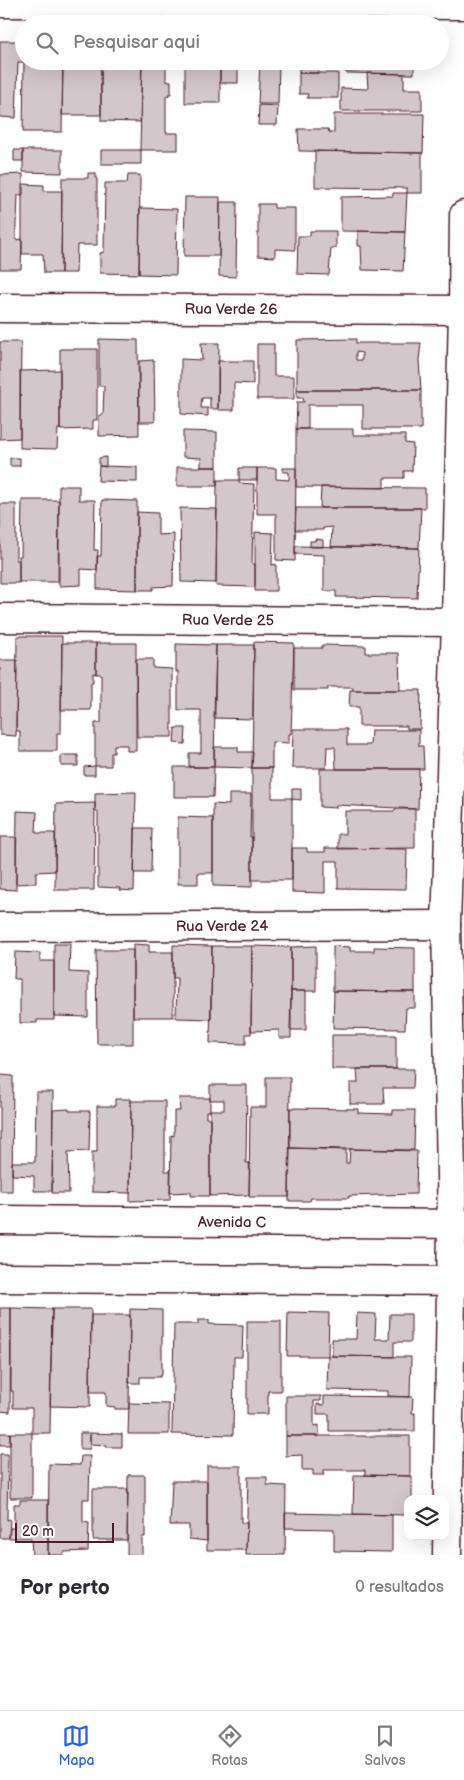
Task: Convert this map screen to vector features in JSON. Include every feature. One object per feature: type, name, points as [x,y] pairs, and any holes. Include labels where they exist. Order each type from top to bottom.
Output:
[{"type":"street","points":[[0,2],[464,5]]},
{"type":"street","points":[[447,1555],[458,1281],[452,933],[464,215]]},
{"type":"street","name":"Rua Verde 26","points":[[0,308],[463,310]]},
{"type":"street","name":"Rua Verde 25","points":[[0,618],[456,622]]},
{"type":"street","name":"Rua Verde 24","points":[[0,927],[452,933]]},
{"type":"street","name":"Avenida C","points":[[0,1220],[458,1224]]},
{"type":"street","points":[[0,1278],[458,1281]]},
{"type":"building","points":[[0,41],[15,41],[15,70],[18,70],[16,118],[0,117]]},
{"type":"building","points":[[24,70],[63,70],[62,132],[23,132]]},
{"type":"building","points":[[63,70],[101,70],[101,115],[62,115]]},
{"type":"building","points":[[101,70],[142,70],[140,122],[101,121]]},
{"type":"building","points":[[142,70],[166,70],[166,81],[171,81],[171,94],[166,96],[166,133],[178,133],[178,150],[140,150]]},
{"type":"building","points":[[185,70],[220,70],[220,103],[185,103]]},
{"type":"building","points":[[220,70],[238,70],[238,83],[220,83]]},
{"type":"building","points":[[260,70],[279,70],[278,104],[258,104]]},
{"type":"building","points":[[299,70],[318,70],[318,73],[299,73]]},
{"type":"building","points":[[346,70],[414,70],[414,74],[346,73]]},
{"type":"building","points":[[299,73],[338,73],[338,98],[307,98],[308,94],[299,94]]},
{"type":"building","points":[[367,73],[404,74],[404,89],[422,89],[422,111],[341,111],[341,88],[368,89]]},
{"type":"building","points":[[259,105],[278,106],[277,125],[258,125]]},
{"type":"building","points":[[334,114],[424,114],[423,153],[299,151],[298,129],[328,129],[329,132],[334,133]]},
{"type":"building","points":[[14,150],[23,150],[23,161],[14,161]]},
{"type":"building","points":[[23,150],[62,150],[62,173],[23,172]]},
{"type":"building","points":[[101,150],[141,150],[141,164],[101,164]]},
{"type":"building","points":[[315,151],[422,153],[422,193],[407,193],[407,188],[315,187]]},
{"type":"building","points":[[88,173],[96,173],[97,179],[97,245],[77,245],[76,273],[61,273],[62,178],[88,178]]},
{"type":"building","points":[[23,174],[23,195],[18,195],[16,220],[16,240],[22,239],[21,269],[0,269],[0,175]]},
{"type":"building","points":[[128,175],[140,175],[139,274],[100,273],[100,253],[104,252],[105,183],[127,183]]},
{"type":"building","points":[[22,184],[44,185],[44,191],[62,191],[61,273],[44,273],[43,254],[22,254]]},
{"type":"building","points":[[393,193],[407,193],[405,232],[341,231],[341,197],[393,196]]},
{"type":"building","points":[[185,197],[220,197],[219,256],[184,256]]},
{"type":"building","points":[[220,202],[237,202],[236,277],[219,276]]},
{"type":"building","points":[[258,204],[274,204],[274,208],[295,208],[295,250],[275,249],[275,257],[258,256]]},
{"type":"building","points":[[140,208],[177,209],[176,275],[139,274]]},
{"type":"building","points":[[310,231],[336,231],[336,248],[331,248],[329,275],[297,274],[298,236],[310,236]]},
{"type":"building","points":[[358,231],[405,232],[403,271],[362,270],[361,246],[358,246]]},
{"type":"building","points":[[99,339],[138,340],[139,435],[99,436],[99,415],[103,415],[104,386],[99,386]]},
{"type":"building","points":[[356,339],[356,343],[421,343],[419,360],[421,390],[297,390],[297,340]],"holes":[[[356,352],[362,353],[362,360],[356,360]]]},
{"type":"building","points":[[0,342],[21,342],[20,438],[0,439]]},
{"type":"building","points":[[201,343],[219,343],[218,409],[210,409],[210,398],[202,398],[201,408],[208,408],[208,416],[181,414],[181,359],[202,360]]},
{"type":"building","points":[[257,344],[274,344],[274,376],[294,376],[294,399],[257,399]]},
{"type":"building","points":[[60,349],[97,349],[97,420],[93,420],[93,429],[60,430]]},
{"type":"building","points":[[154,360],[155,422],[139,422],[139,361]]},
{"type":"building","points":[[218,361],[253,361],[253,384],[234,383],[234,410],[218,409]]},
{"type":"building","points":[[60,370],[60,429],[58,429],[57,449],[20,448],[20,371]]},
{"type":"building","points":[[297,390],[421,390],[421,429],[363,429],[363,405],[308,405],[308,429],[296,429],[297,402],[304,402],[303,398],[297,398]]},
{"type":"building","points":[[296,429],[353,429],[353,435],[405,435],[405,443],[413,444],[412,471],[404,471],[404,478],[384,478],[384,488],[296,487]]},
{"type":"building","points":[[183,431],[217,432],[217,467],[201,467],[201,458],[183,457]]},
{"type":"building","points":[[106,457],[106,467],[99,466],[99,458]]},
{"type":"building","points":[[10,458],[20,458],[20,466],[10,466]]},
{"type":"building","points":[[99,466],[137,467],[137,482],[98,481]]},
{"type":"building","points":[[177,467],[217,467],[217,486],[177,486]]},
{"type":"building","points":[[239,468],[257,468],[257,480],[239,480]]},
{"type":"building","points":[[257,468],[276,468],[276,479],[289,480],[289,472],[283,472],[283,468],[296,468],[295,561],[276,560],[276,514],[257,514]]},
{"type":"building","points":[[217,480],[239,480],[239,483],[254,484],[252,564],[255,564],[255,587],[216,586]]},
{"type":"building","points":[[59,486],[79,486],[79,500],[95,500],[94,550],[98,550],[97,570],[81,569],[81,585],[59,586]]},
{"type":"building","points":[[321,487],[425,488],[425,508],[320,508]]},
{"type":"building","points":[[22,500],[59,500],[58,582],[19,582]]},
{"type":"building","points":[[102,500],[137,501],[137,590],[97,589],[97,556],[101,556]]},
{"type":"building","points":[[0,504],[16,504],[16,560],[19,560],[19,583],[0,583]]},
{"type":"building","points":[[180,508],[217,509],[216,583],[181,582]]},
{"type":"building","points":[[296,508],[421,508],[419,548],[331,547],[332,527],[323,528],[323,530],[295,530]]},
{"type":"building","points":[[137,512],[158,513],[158,535],[174,534],[173,586],[153,587],[153,590],[137,590]]},
{"type":"building","points":[[255,532],[273,533],[272,565],[276,564],[276,591],[255,591]]},
{"type":"building","points":[[315,539],[323,540],[323,547],[310,547],[310,541],[315,541]]},
{"type":"building","points":[[295,546],[419,548],[417,598],[336,597],[336,591],[324,591],[324,555],[295,554]]},
{"type":"building","points":[[17,636],[62,636],[61,733],[57,733],[57,751],[20,751],[20,731],[16,731]]},
{"type":"building","points":[[254,642],[294,643],[291,734],[289,734],[289,743],[272,742],[272,768],[252,768]]},
{"type":"building","points":[[62,643],[96,643],[96,674],[93,673],[93,682],[91,682],[91,710],[61,710]]},
{"type":"building","points":[[96,643],[136,643],[136,751],[127,751],[127,745],[114,745],[114,753],[111,753],[111,766],[95,766],[95,723],[101,723],[101,674],[96,674]]},
{"type":"building","points":[[176,644],[216,645],[214,767],[189,767],[189,753],[201,753],[201,710],[178,710]]},
{"type":"building","points":[[216,645],[254,645],[253,719],[214,718]]},
{"type":"building","points":[[322,645],[366,646],[366,653],[399,653],[400,690],[353,690],[353,687],[328,687],[328,690],[294,690],[294,648],[322,648]]},
{"type":"building","points":[[136,659],[153,659],[153,668],[172,669],[172,737],[137,737]]},
{"type":"building","points":[[0,660],[17,660],[16,736],[0,735]]},
{"type":"building","points":[[350,690],[421,690],[420,729],[407,729],[407,726],[359,726],[359,707],[349,707]]},
{"type":"building","points":[[175,728],[186,728],[185,744],[174,743]]},
{"type":"building","points":[[293,729],[347,729],[347,745],[370,745],[371,730],[419,730],[419,746],[423,746],[424,769],[336,769],[335,747],[327,747],[326,768],[292,768]]},
{"type":"building","points":[[214,747],[238,747],[238,752],[253,752],[252,768],[214,767]]},
{"type":"building","points":[[61,755],[78,755],[78,766],[61,766]]},
{"type":"building","points":[[95,766],[95,775],[84,775],[84,767]]},
{"type":"building","points":[[174,767],[214,767],[213,797],[174,797]]},
{"type":"building","points":[[252,768],[272,768],[272,798],[292,798],[292,880],[252,880]]},
{"type":"building","points":[[320,769],[419,769],[418,809],[336,805],[336,808],[320,807]]},
{"type":"building","points":[[292,789],[301,789],[301,800],[292,799]]},
{"type":"building","points":[[136,792],[134,891],[98,887],[98,811],[95,811],[95,793]]},
{"type":"building","points":[[229,794],[251,794],[252,887],[213,886],[213,804],[229,805]]},
{"type":"building","points":[[95,803],[94,890],[55,890],[56,804]]},
{"type":"building","points":[[395,809],[415,809],[415,848],[338,849],[338,834],[345,834],[345,811],[395,811]]},
{"type":"building","points":[[17,811],[37,812],[36,833],[55,833],[55,871],[36,872],[36,883],[16,884]]},
{"type":"building","points":[[178,817],[213,818],[213,873],[198,873],[198,884],[178,884]]},
{"type":"building","points":[[135,828],[152,828],[151,873],[134,873]]},
{"type":"building","points":[[0,837],[16,837],[16,890],[0,889]]},
{"type":"building","points":[[292,848],[307,848],[307,852],[325,852],[325,848],[407,849],[406,889],[338,888],[338,861],[325,861],[325,893],[292,892]]},
{"type":"building","points":[[54,944],[70,944],[69,972],[88,973],[88,1017],[54,1016]]},
{"type":"building","points":[[133,944],[149,945],[149,952],[173,952],[173,1017],[133,1017]]},
{"type":"building","points":[[173,945],[212,946],[211,1019],[176,1018],[177,978],[173,978]]},
{"type":"building","points":[[212,946],[252,946],[251,1034],[246,1034],[246,1044],[210,1043]]},
{"type":"building","points":[[252,946],[291,947],[291,1038],[279,1038],[279,1030],[251,1031]]},
{"type":"building","points":[[316,946],[316,991],[291,991],[291,947]]},
{"type":"building","points":[[333,946],[350,947],[350,951],[374,951],[374,947],[415,948],[415,992],[333,991]]},
{"type":"building","points":[[96,950],[133,950],[133,1044],[97,1044]]},
{"type":"building","points":[[15,952],[40,953],[40,961],[54,961],[54,1020],[20,1023],[20,979],[14,979]]},
{"type":"building","points":[[291,991],[306,991],[306,1030],[290,1030]]},
{"type":"building","points":[[334,991],[415,992],[415,1008],[406,1008],[405,1029],[333,1028]]},
{"type":"building","points":[[332,1035],[396,1035],[396,1069],[332,1069]]},
{"type":"building","points":[[357,1069],[414,1069],[413,1088],[383,1088],[384,1104],[350,1104],[350,1083],[358,1083]]},
{"type":"building","points":[[0,1075],[13,1076],[12,1191],[0,1191]]},
{"type":"building","points":[[266,1077],[290,1077],[289,1197],[249,1197],[250,1107],[266,1107]]},
{"type":"building","points":[[210,1085],[247,1085],[246,1163],[250,1163],[249,1195],[210,1196],[210,1110],[224,1110],[224,1100],[210,1100]]},
{"type":"building","points":[[36,1092],[53,1092],[52,1191],[34,1191],[34,1176],[12,1175],[12,1162],[35,1162]]},
{"type":"building","points":[[179,1098],[210,1098],[210,1111],[206,1111],[206,1118],[210,1118],[210,1196],[191,1196],[191,1192],[170,1193],[171,1135],[174,1136],[174,1111],[180,1111]]},
{"type":"building","points":[[115,1099],[131,1099],[130,1193],[92,1192],[92,1152],[97,1152],[97,1106],[115,1106]]},
{"type":"building","points":[[131,1101],[165,1101],[165,1171],[171,1171],[170,1200],[130,1201]]},
{"type":"building","points":[[290,1108],[358,1109],[358,1113],[393,1114],[393,1110],[415,1110],[414,1150],[290,1148]]},
{"type":"building","points":[[69,1109],[69,1111],[90,1111],[89,1151],[68,1152],[69,1193],[52,1193],[53,1110]]},
{"type":"building","points":[[290,1148],[346,1150],[346,1163],[349,1163],[350,1149],[417,1151],[416,1194],[311,1198],[310,1201],[289,1201]]},
{"type":"building","points":[[0,1308],[11,1308],[10,1412],[0,1411]]},
{"type":"building","points":[[11,1308],[52,1309],[50,1433],[32,1433],[32,1408],[13,1408],[13,1391],[11,1391]]},
{"type":"building","points":[[52,1309],[91,1309],[90,1407],[50,1406]]},
{"type":"building","points":[[130,1309],[162,1310],[162,1375],[160,1377],[140,1377],[140,1383],[129,1383]]},
{"type":"building","points":[[288,1312],[329,1313],[328,1356],[287,1356]]},
{"type":"building","points":[[357,1313],[376,1314],[375,1339],[389,1339],[390,1314],[411,1314],[411,1342],[394,1342],[394,1357],[332,1356],[332,1339],[356,1339]]},
{"type":"building","points":[[91,1315],[130,1315],[129,1409],[115,1409],[115,1407],[106,1406],[106,1392],[90,1392]]},
{"type":"building","points":[[198,1320],[209,1320],[209,1324],[243,1325],[242,1357],[234,1357],[233,1435],[172,1434],[174,1324],[198,1324]]},
{"type":"building","points":[[247,1321],[281,1321],[281,1391],[268,1391],[268,1414],[247,1414]]},
{"type":"building","points":[[328,1356],[411,1357],[410,1397],[388,1396],[388,1391],[327,1390]]},
{"type":"building","points":[[286,1396],[321,1396],[321,1401],[314,1401],[314,1426],[319,1425],[319,1436],[286,1436]]},
{"type":"building","points":[[324,1396],[413,1397],[412,1413],[415,1413],[415,1431],[329,1431],[329,1414],[317,1414],[317,1404],[324,1405]]},
{"type":"building","points":[[129,1403],[169,1404],[169,1434],[128,1434]]},
{"type":"building","points":[[0,1433],[10,1433],[10,1445],[0,1445]]},
{"type":"building","points":[[10,1433],[32,1433],[32,1498],[10,1498]]},
{"type":"building","points":[[80,1433],[90,1433],[90,1449],[80,1449]]},
{"type":"building","points":[[90,1433],[122,1434],[122,1447],[90,1444]]},
{"type":"building","points":[[286,1436],[410,1436],[410,1476],[365,1475],[365,1470],[324,1470],[324,1475],[313,1475],[313,1470],[302,1470],[302,1455],[286,1456]]},
{"type":"building","points":[[0,1454],[8,1454],[7,1520],[10,1519],[9,1538],[0,1538]]},
{"type":"building","points":[[81,1456],[90,1456],[89,1499],[83,1499],[83,1522],[89,1523],[88,1551],[48,1555],[49,1464],[80,1465]]},
{"type":"building","points":[[207,1466],[241,1466],[241,1523],[247,1523],[246,1550],[207,1550]]},
{"type":"building","points":[[128,1475],[145,1475],[145,1537],[142,1537],[142,1555],[127,1555]]},
{"type":"building","points":[[354,1475],[412,1476],[412,1495],[404,1495],[404,1515],[353,1514]]},
{"type":"building","points":[[248,1477],[267,1477],[267,1485],[286,1486],[285,1555],[246,1555]]},
{"type":"building","points":[[172,1481],[207,1481],[207,1541],[189,1539],[189,1525],[170,1525]]},
{"type":"building","points":[[93,1489],[128,1489],[127,1540],[93,1540]]},
{"type":"building","points":[[20,1500],[48,1500],[48,1555],[32,1555],[31,1538],[9,1538],[10,1528],[14,1528],[14,1504],[20,1504]]},
{"type":"building","points":[[285,1513],[392,1515],[392,1552],[334,1551],[334,1529],[285,1528]]}]
